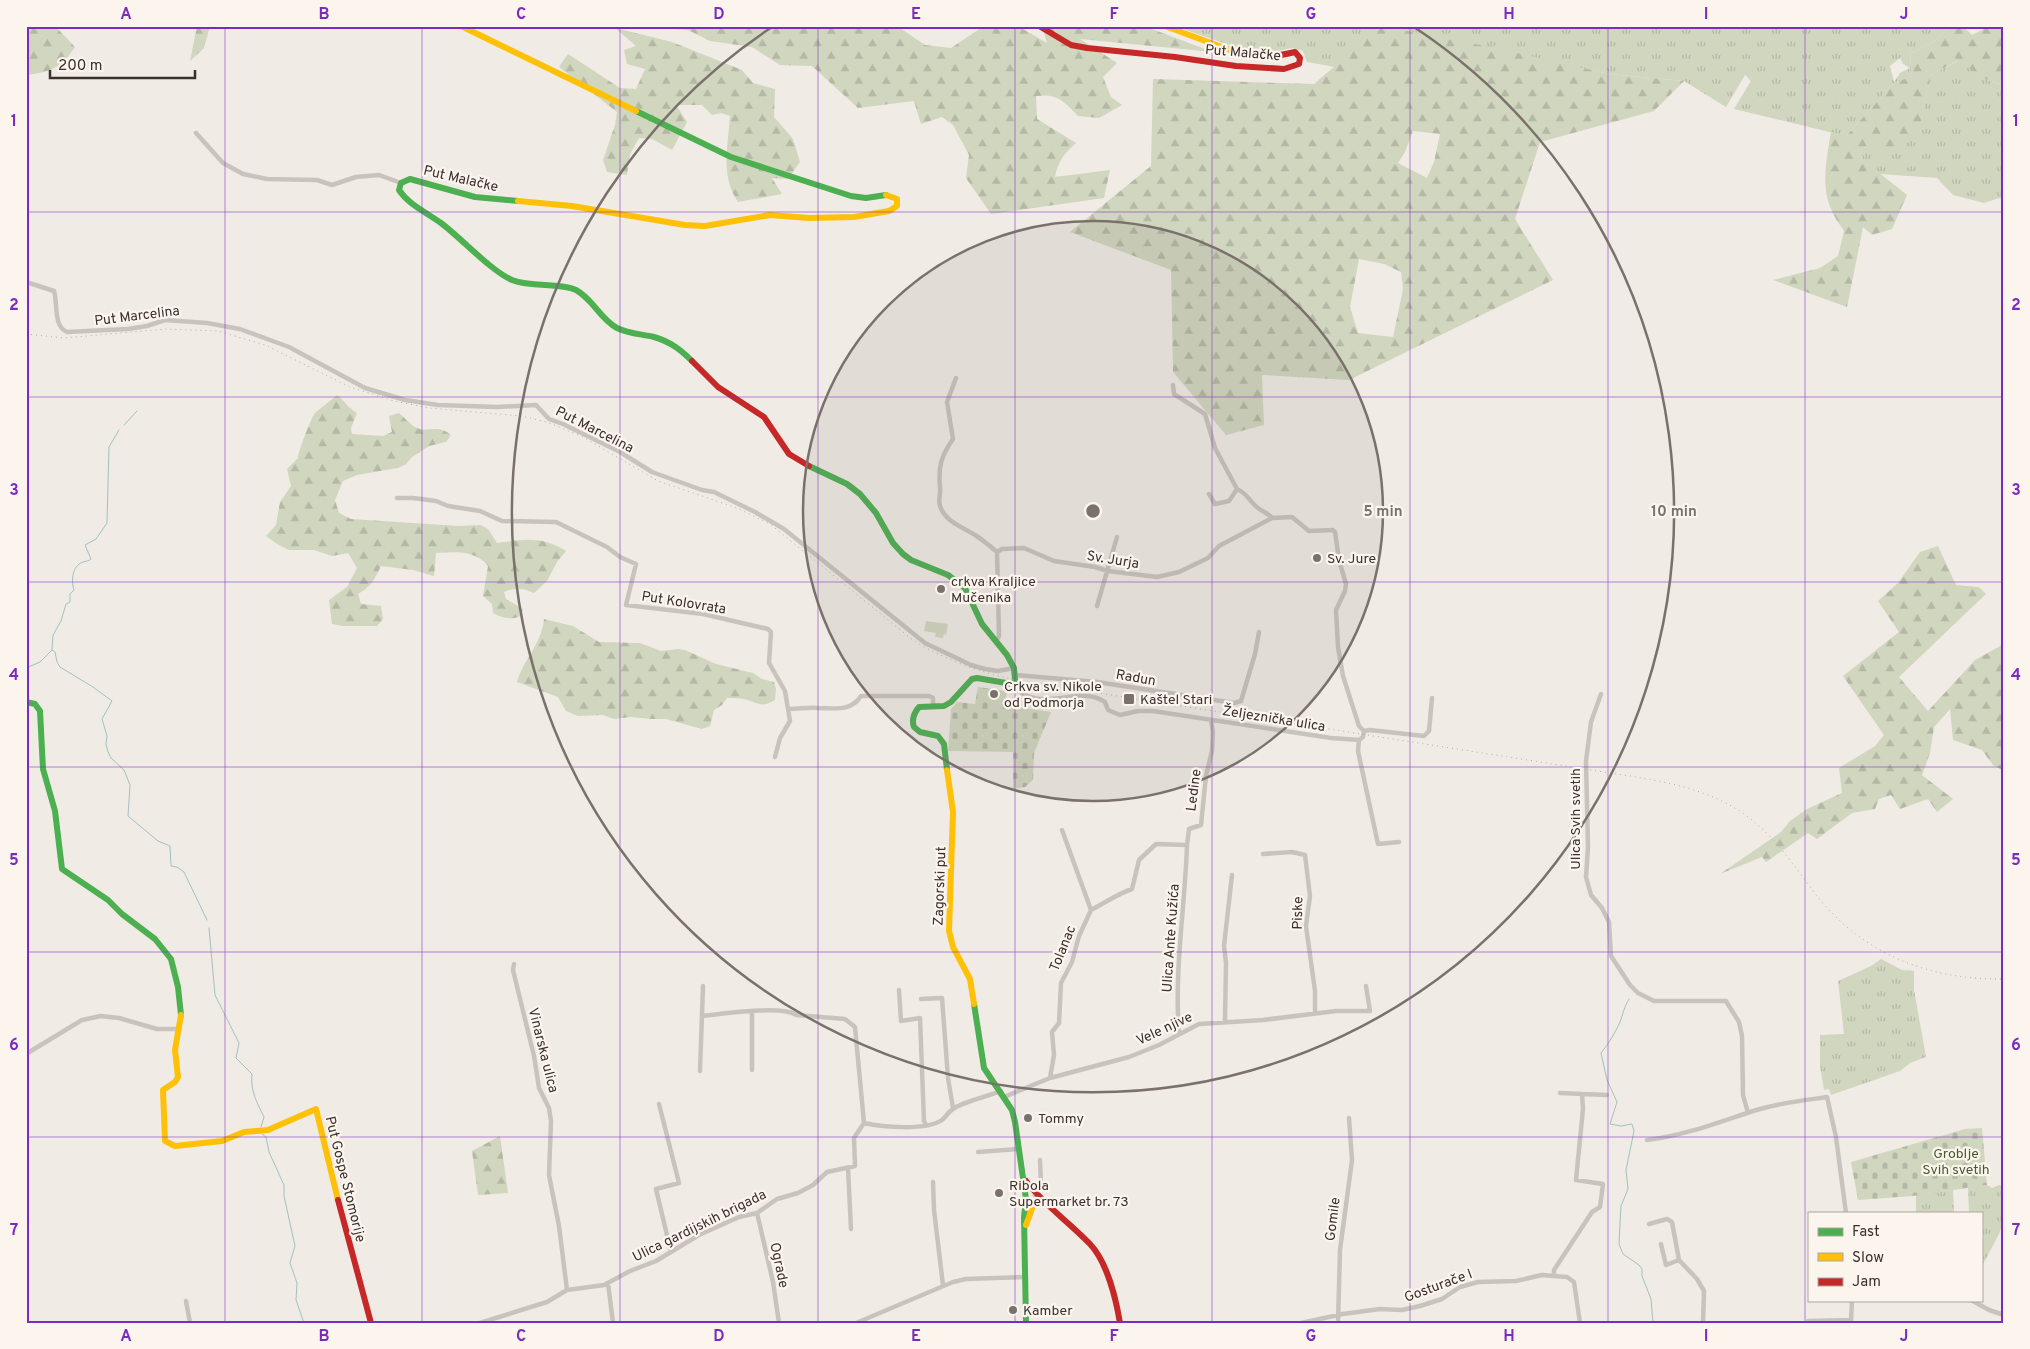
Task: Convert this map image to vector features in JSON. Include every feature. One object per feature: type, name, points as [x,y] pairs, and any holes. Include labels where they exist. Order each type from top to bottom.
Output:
[{"type":"main road","name":"Put Malačke","points":[[400,183],[410,179],[475,197],[554,203],[685,225],[706,226],[770,215],[809,218],[854,216],[889,211],[897,206],[897,199],[892,195],[858,198],[730,157],[461,26]]},
{"type":"main road","name":"Put Malačke","points":[[1039,26],[1071,45],[1087,48],[1175,57],[1236,66],[1291,68],[1297,66],[1300,61],[1295,52],[1268,58],[1243,55],[1165,26]]},
{"type":"main road","points":[[400,183],[400,194],[442,223],[503,275],[519,283],[529,285],[567,286],[584,295],[609,323],[617,328],[626,332],[654,337],[677,346],[718,387],[764,418],[789,454],[800,462],[847,484],[860,494],[876,513],[893,543],[903,554],[911,560],[948,575],[959,582],[964,588],[982,624],[996,641],[1015,671],[1012,684]]},
{"type":"main road","name":"Zagorski put","points":[[1012,684],[978,678],[972,679],[951,702],[944,706],[919,707],[912,716],[912,722],[920,732],[938,736],[944,744],[953,812],[950,931],[952,947],[970,979],[984,1068],[1012,1110],[1024,1178]]},
{"type":"main road","name":"Put Gospe Stomorije","points":[[26,702],[35,704],[40,711],[42,769],[54,812],[62,869],[108,900],[122,914],[155,939],[171,959],[181,1009],[175,1050],[178,1077],[175,1082],[163,1090],[163,1136],[165,1141],[175,1146],[222,1141],[244,1132],[268,1130],[316,1109],[347,1236],[371,1323]]},
{"type":"main road","points":[[1024,1178],[1036,1195],[1091,1245],[1098,1255],[1107,1273],[1120,1323]]},
{"type":"main road","points":[[1024,1178],[1026,1199],[1024,1217],[1026,1323]]},
{"type":"main road","points":[[1026,1199],[1036,1195]]},
{"type":"main road","points":[[1025,1228],[1036,1195]]},
{"type":"street","points":[[196,133],[223,163],[243,174],[267,179],[317,180],[332,185],[356,177],[380,174],[400,183]]},
{"type":"street","name":"Put Marcelina","points":[[26,282],[54,291],[57,320],[63,330],[67,332],[128,328],[165,320],[207,323],[240,329],[289,347],[365,388],[405,400],[438,405],[498,407],[536,405],[549,419],[620,452],[652,472],[702,490],[714,492],[770,520],[784,529],[925,643],[971,665],[998,671],[1015,671]]},
{"type":"street","points":[[956,378],[947,402],[953,439],[944,451],[938,471],[939,504],[944,515],[997,552],[1000,636],[996,641]]},
{"type":"street","points":[[1173,385],[1174,394],[1205,414],[1215,448],[1237,490],[1245,492],[1248,499],[1272,518],[1292,517],[1309,531],[1329,529],[1335,532],[1338,560],[1346,584],[1345,591],[1336,610],[1342,676],[1358,722],[1364,731],[1363,737],[1359,740],[1358,751],[1378,844],[1399,842]]},
{"type":"street","points":[[1209,494],[1215,504],[1229,501],[1237,490]]},
{"type":"street","name":"Put Kolovrata","points":[[397,498],[436,501],[448,506],[480,511],[502,521],[556,522],[607,547],[620,557],[636,564],[626,605],[703,614],[768,629],[771,632],[769,663],[785,691],[789,709]]},
{"type":"street","name":"Sv. Jurja","points":[[997,552],[1002,549],[1024,548],[1054,561],[1095,566],[1108,571],[1157,577],[1179,572],[1208,558],[1219,546],[1272,518]]},
{"type":"street","points":[[1097,606],[1117,537]]},
{"type":"street","name":"Radun","points":[[1015,671],[1234,703],[1241,701],[1255,654],[1259,632]]},
{"type":"street","name":"Željeznička ulica","points":[[1012,684],[1020,692],[1038,698],[1064,699],[1082,696],[1099,699],[1106,702],[1108,710],[1115,715],[1153,711],[1331,738],[1359,740]]},
{"type":"street","name":"Ulica Svih svetih","points":[[1600,694],[1591,722],[1586,761],[1588,847],[1586,877],[1591,895],[1602,908],[1609,922],[1611,956],[1630,985],[1638,993],[1654,1001],[1726,1001],[1739,1022],[1742,1036],[1743,1094],[1748,1113]]},
{"type":"street","points":[[775,758],[780,738],[790,721],[789,709],[816,707],[837,709],[856,704],[862,696],[929,696],[932,698],[933,706]]},
{"type":"street","points":[[1364,731],[1424,736],[1429,731],[1432,698]]},
{"type":"street","name":"Ledine","points":[[1186,845],[1189,829],[1201,825],[1206,776],[1212,750],[1213,732],[1210,720]]},
{"type":"street","points":[[1062,830],[1091,910],[1132,888],[1139,860],[1156,844],[1186,845]]},
{"type":"street","name":"Ulica Ante Kužića","points":[[1179,1034],[1176,998],[1185,886],[1186,845]]},
{"type":"street","name":"Piske","points":[[1263,854],[1292,852],[1305,855],[1310,896],[1306,926],[1313,974],[1315,1013]]},
{"type":"street","points":[[1225,1021],[1226,963],[1224,946],[1232,875]]},
{"type":"street","name":"Tolanac","points":[[1050,1078],[1054,1055],[1052,1032],[1059,1023],[1060,983],[1072,962],[1079,936],[1091,910]]},
{"type":"street","name":"Vinarska ulica","points":[[514,964],[516,985],[534,1056],[539,1088],[549,1108],[551,1121],[548,1174],[567,1290]]},
{"type":"street","points":[[700,1071],[703,986]]},
{"type":"street","name":"Vele njive","points":[[926,1125],[942,1120],[953,1108],[1050,1078],[1129,1057],[1159,1045],[1199,1024],[1263,1020],[1336,1011],[1370,1011],[1366,986]]},
{"type":"street","points":[[864,1123],[875,1126],[926,1125],[924,1121],[920,1018],[901,1021],[899,990]]},
{"type":"street","points":[[920,1000],[942,998],[948,1078],[953,1108]]},
{"type":"street","points":[[702,1016],[752,1011],[790,1011],[796,1015],[845,1019],[854,1027],[864,1123],[854,1138],[854,1166],[848,1168],[851,1229]]},
{"type":"street","points":[[752,1011],[752,1070]]},
{"type":"street","points":[[26,1054],[82,1020],[101,1016],[119,1018],[157,1028],[178,1029]]},
{"type":"street","points":[[1560,1093],[1607,1095]]},
{"type":"street","points":[[1580,1323],[1574,1282],[1567,1277],[1554,1276],[1554,1270],[1592,1212],[1600,1207],[1603,1184],[1576,1180],[1582,1094]]},
{"type":"street","points":[[1647,1140],[1708,1127],[1788,1102],[1827,1096],[1838,1146],[1846,1212]]},
{"type":"street","points":[[659,1104],[679,1183],[656,1189],[671,1252]]},
{"type":"street","name":"Gomile","points":[[1338,1323],[1340,1250],[1352,1160],[1349,1118]]},
{"type":"street","points":[[978,1152],[1018,1149]]},
{"type":"street","points":[[1036,1195],[1041,1186],[1040,1160]]},
{"type":"street","name":"Ulica gardijskih brigada","points":[[480,1323],[547,1302],[567,1290],[608,1283],[630,1270],[656,1261],[699,1235],[739,1217],[757,1213],[777,1199],[798,1193],[813,1184],[827,1172],[848,1168]]},
{"type":"street","points":[[933,1182],[934,1210],[943,1285]]},
{"type":"street","name":"Ograde","points":[[757,1213],[773,1282],[779,1323]]},
{"type":"street","points":[[1649,1224],[1667,1219],[1672,1222],[1679,1260],[1697,1279],[1704,1291],[1704,1323]]},
{"type":"street","points":[[1661,1244],[1666,1265],[1679,1260]]},
{"type":"street","name":"Gosturače I","points":[[1301,1323],[1380,1309],[1402,1310],[1420,1306],[1442,1299],[1460,1287],[1478,1282],[1516,1281],[1542,1275],[1554,1276]]},
{"type":"street","points":[[856,1323],[943,1285],[966,1279],[1026,1277]]},
{"type":"street","points":[[608,1283],[613,1323]]},
{"type":"street","points":[[186,1301],[190,1323]]},
{"type":"street","points":[[1808,1322],[1850,1322],[1852,1302]]},
{"type":"street","points":[[1974,1302],[1988,1310],[2004,1315]]},
{"type":"green space","points":[[26,26],[55,26],[75,47],[65,60],[55,68],[26,75]]},
{"type":"green space","points":[[197,26],[210,26],[204,48],[190,61]]},
{"type":"green space","points":[[682,26],[897,26],[925,45],[951,48],[984,26],[1018,26],[1047,43],[1042,26],[1144,26],[1213,52],[1080,39],[1117,63],[1103,77],[1111,97],[1122,105],[1099,118],[1078,116],[1060,99],[1043,95],[1036,96],[1037,119],[1076,143],[1062,158],[1055,177],[1110,170],[1104,198],[991,214],[966,178],[969,155],[953,125],[942,117],[921,124],[914,101],[858,108],[812,66],[780,65],[752,47],[710,41],[688,30],[672,29]]},
{"type":"green space","points":[[1175,26],[1382,26],[1335,67],[1307,62],[1303,51],[1292,48],[1269,53],[1251,53]]},
{"type":"green space","points":[[1382,26],[1951,26],[1935,41],[1910,54],[1912,76],[1894,83],[1846,136],[1734,109],[1751,81],[1745,75],[1726,107],[1684,81],[1609,74]],"holes":[[[1900,58],[1903,64],[1910,68],[1900,73],[1894,82],[1890,66]]]},
{"type":"green space","points":[[1382,26],[1500,49],[1609,74],[1684,81],[1654,111],[1540,142],[1515,219],[1553,280],[1349,380],[1262,375],[1264,425],[1226,435],[1173,372],[1171,270],[1070,232],[1151,166],[1153,79],[1314,84]],"holes":[[[1413,131],[1440,134],[1434,162],[1427,178],[1398,163],[1405,152]],[[1359,259],[1384,264],[1401,272],[1403,289],[1393,337],[1358,333],[1350,307]]]},
{"type":"green space","points":[[1951,26],[1963,26],[1972,35],[1990,26],[2004,26],[2004,86],[1986,79],[1957,61],[1931,75],[1922,119],[1907,140],[1883,151],[1869,144],[1861,151],[1863,160],[1907,195],[1892,229],[1872,235],[1863,227],[1847,307],[1773,280],[1820,268],[1838,256],[1844,231],[1828,202],[1825,182],[1831,132],[1847,135],[1894,83],[1912,76],[1910,54],[1935,41]]},
{"type":"green space","points":[[615,28],[672,42],[742,70],[753,83],[775,89],[774,117],[793,139],[800,162],[788,179],[772,178],[782,194],[738,202],[732,192],[727,171],[726,160],[730,116],[721,113],[712,115],[702,105],[676,105],[687,122],[672,150],[652,139],[639,138],[630,154],[627,175],[607,172],[603,160],[615,125],[617,112],[559,67],[568,54],[620,88],[636,89],[645,69],[627,64],[624,50],[636,46]]},
{"type":"green space","points":[[1958,61],[1986,79],[2004,86],[2004,199],[1999,198],[1984,203],[1953,195],[1937,178],[1880,174],[1863,160],[1861,151],[1869,144],[1922,118],[1931,75]]},
{"type":"green space","points":[[337,395],[357,413],[351,428],[352,434],[383,436],[392,432],[389,416],[399,413],[419,429],[437,429],[446,431],[451,435],[446,442],[429,446],[398,468],[357,475],[343,481],[335,500],[339,513],[351,519],[458,526],[481,525],[488,529],[497,543],[533,540],[549,543],[566,551],[557,562],[547,581],[534,593],[519,589],[504,592],[506,599],[523,609],[522,615],[508,618],[493,613],[492,604],[483,596],[488,566],[477,557],[457,552],[436,553],[434,576],[413,570],[381,566],[372,582],[358,594],[361,604],[381,606],[383,619],[377,626],[343,626],[332,624],[329,600],[347,587],[357,568],[348,553],[332,556],[314,550],[289,550],[266,536],[276,525],[280,502],[291,486],[287,469],[298,458],[302,442],[313,416]]},
{"type":"green space","points":[[1938,546],[1956,585],[1979,587],[1986,594],[1899,677],[1928,711],[1975,660],[2004,644],[2004,771],[1993,765],[1982,750],[1953,740],[1950,709],[1934,727],[1930,753],[1922,775],[1953,799],[1937,812],[1928,799],[1900,809],[1891,795],[1879,799],[1875,809],[1852,813],[1817,839],[1808,833],[1766,862],[1762,857],[1720,874],[1781,832],[1790,821],[1807,809],[1842,793],[1839,768],[1875,746],[1884,735],[1843,676],[1899,632],[1878,601],[1898,583],[1920,552]]},
{"type":"green space","points":[[544,619],[573,626],[599,642],[640,643],[661,651],[685,650],[716,664],[753,673],[762,679],[774,682],[776,689],[775,700],[766,704],[759,704],[744,699],[727,698],[722,705],[714,710],[710,726],[702,729],[666,719],[631,717],[614,719],[603,715],[578,716],[566,711],[558,697],[517,682],[540,637]]},
{"type":"green space","points":[[926,621],[948,624],[946,635],[944,634],[943,638],[935,637],[936,633],[924,631]]},
{"type":"green space","points":[[978,687],[1007,691],[1005,705],[1051,712],[1034,753],[1033,780],[1025,787],[1013,789],[1013,752],[948,751],[951,709],[957,702],[975,704]]},
{"type":"green space","points":[[1881,959],[1902,970],[1914,971],[1914,990],[1926,1057],[1910,1063],[1900,1071],[1831,1095],[1829,1089],[1824,1090],[1820,1066],[1820,1035],[1844,1034],[1838,981],[1871,966]]},
{"type":"green space","name":"Groblje Svih svetih","points":[[1982,1128],[1987,1185],[1913,1196],[1858,1200],[1851,1162],[1965,1129]]},
{"type":"green space","points":[[500,1136],[508,1193],[478,1195],[472,1151]]},
{"type":"green space","points":[[1987,1185],[1992,1188],[1999,1185],[2004,1186],[2004,1219],[1999,1234],[1982,1266],[1982,1212],[1969,1212],[1968,1187]]},
{"type":"green space","points":[[1953,1190],[1954,1212],[1916,1212],[1916,1195]]},
{"type":"waterway","points":[[124,425],[137,411]]},
{"type":"waterway","points":[[52,650],[53,635],[61,621],[66,604],[70,602],[70,594],[74,590],[73,578],[75,570],[79,564],[91,559],[85,545],[96,539],[107,523],[109,447],[119,430]]},
{"type":"waterway","points":[[26,668],[40,662],[52,650],[55,652],[60,667],[112,701],[102,719],[107,736],[108,752],[111,758],[124,770],[130,785],[128,816],[158,841],[170,846],[171,866],[177,867],[184,872],[207,920]]},
{"type":"waterway","points":[[209,928],[215,995],[239,1043],[236,1058],[252,1074],[253,1091],[264,1117],[261,1127]]},
{"type":"waterway","points":[[1629,999],[1616,1030],[1601,1053],[1607,1080],[1617,1102],[1610,1124],[1621,1126],[1632,1124],[1634,1131],[1626,1170],[1628,1189],[1621,1206],[1619,1244],[1623,1254],[1642,1269],[1642,1276],[1651,1299],[1653,1323]]},
{"type":"waterway","points":[[262,1134],[266,1137],[269,1152],[284,1185],[284,1196],[295,1246],[290,1263],[297,1283],[296,1300],[304,1323]]},
{"type":"railway","points":[[26,334],[64,338],[166,329],[218,331],[265,345],[350,387],[394,401],[429,408],[521,416],[547,422],[583,437],[658,481],[737,508],[770,524],[914,641],[951,660],[1002,677],[1625,775],[1666,783],[1705,794],[1724,802],[1753,820],[1773,840],[1835,917],[1877,948],[1900,960],[1925,969],[1950,975],[2004,979]]},
{"type":"traffic: fast","points":[[636,111],[731,157],[851,196],[866,198],[886,195]]},
{"type":"traffic: fast","points":[[518,201],[475,197],[410,179],[401,183],[399,190],[413,204],[449,229],[485,262],[504,276],[528,284],[562,286],[576,290],[587,298],[606,320],[617,328],[666,341],[692,361]]},
{"type":"traffic: fast","points":[[809,466],[847,484],[860,494],[876,513],[893,543],[903,554],[911,560],[948,575],[965,588],[982,624],[1007,655],[1014,668],[1015,680],[1012,684],[977,678],[972,679],[951,702],[944,706],[919,707],[913,719],[914,727],[920,732],[938,736],[944,744],[947,770]]},
{"type":"traffic: fast","points":[[26,702],[35,704],[40,711],[43,769],[55,811],[62,869],[108,900],[122,914],[155,939],[171,959],[178,987],[181,1015]]},
{"type":"traffic: fast","points":[[974,1004],[984,1068],[1012,1110],[1015,1122],[1026,1199],[1024,1217],[1026,1323]]},
{"type":"traffic: slow","points":[[461,26],[636,111]]},
{"type":"traffic: slow","points":[[1165,26],[1235,52]]},
{"type":"traffic: slow","points":[[518,201],[572,206],[685,225],[705,226],[770,215],[809,218],[854,217],[889,211],[897,206],[897,199],[886,195]]},
{"type":"traffic: slow","points":[[947,770],[953,812],[949,931],[953,947],[970,979],[974,1004]]},
{"type":"traffic: slow","points":[[181,1015],[175,1050],[178,1077],[175,1082],[163,1090],[165,1141],[175,1146],[222,1141],[244,1132],[268,1130],[316,1109],[338,1200]]},
{"type":"traffic: slow","points":[[1026,1225],[1033,1206],[1039,1198]]},
{"type":"traffic: jam","points":[[1039,26],[1071,45],[1087,48],[1175,57],[1236,66],[1284,69],[1299,64],[1300,58],[1295,52],[1265,57],[1243,55],[1235,52]]},
{"type":"traffic: jam","points":[[692,361],[718,387],[764,417],[789,454],[809,466]]},
{"type":"traffic: jam","points":[[1026,1181],[1096,1252],[1110,1281],[1120,1323]]},
{"type":"traffic: jam","points":[[338,1200],[371,1323]]},
{"type":"place","name":"Sv. Jure","points":[[1317,558]]},
{"type":"place","name":"crkva Kraljice Mučenika","points":[[941,589]]},
{"type":"place","name":"Crkva sv. Nikole od Podmorja","points":[[994,694]]},
{"type":"place","name":"Kaštel Stari","points":[[1129,699]]},
{"type":"place","name":"Tommy","points":[[1028,1118]]},
{"type":"place","name":"Ribola Supermarket br. 73","points":[[999,1193]]},
{"type":"place","name":"Kamber","points":[[1013,1310]]}]
